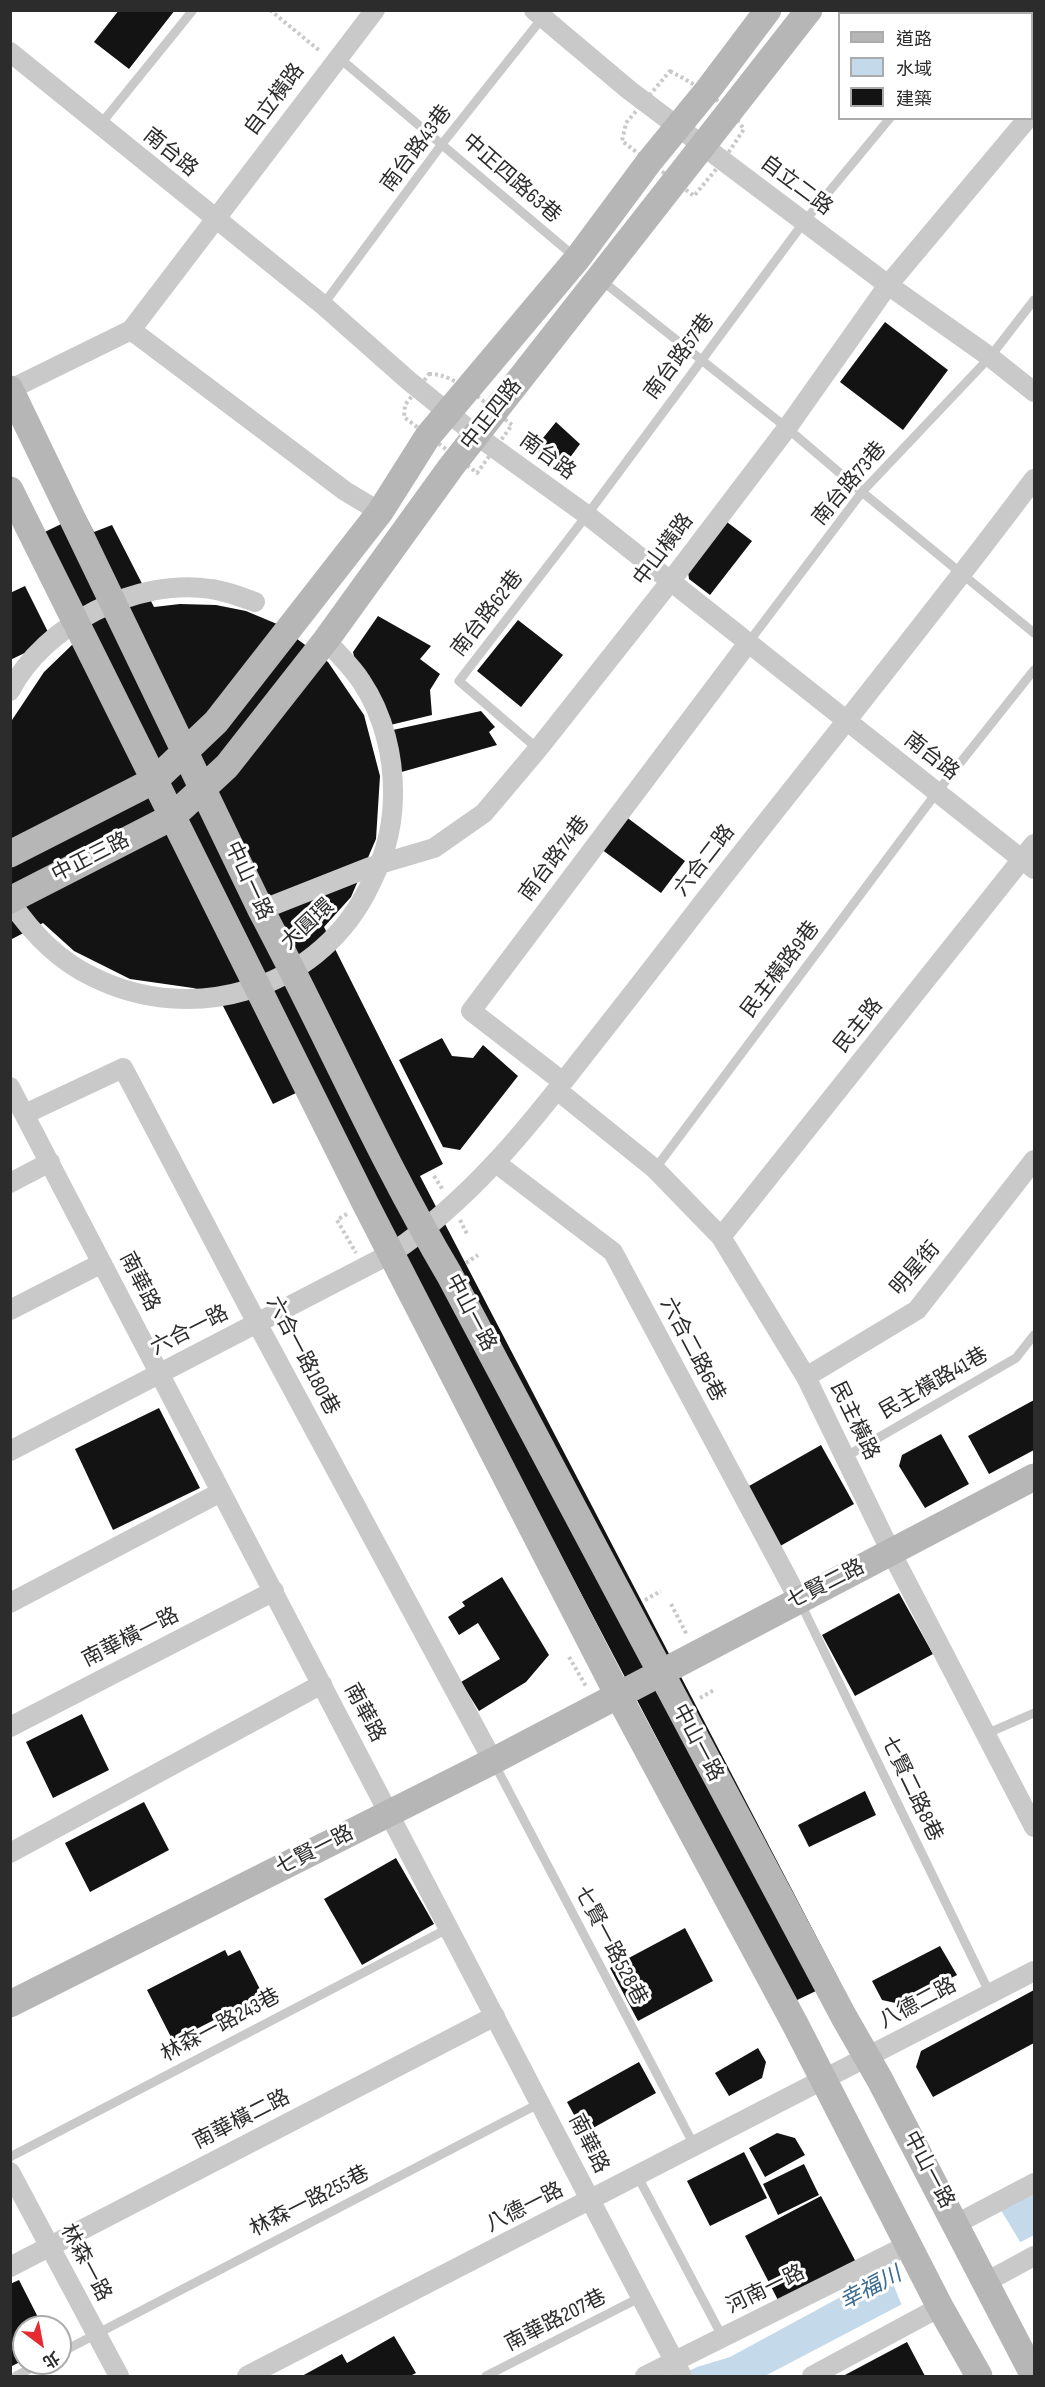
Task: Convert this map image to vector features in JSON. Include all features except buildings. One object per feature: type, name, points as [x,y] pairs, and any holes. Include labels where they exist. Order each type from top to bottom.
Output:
[{"type":"main road","name":"中正四路","points":[[155,780],[216,722],[380,512],[428,436],[577,259],[649,162],[768,10]]},
{"type":"main road","name":"中正四路","points":[[172,817],[227,766],[326,640],[476,435],[809,10]]},
{"type":"main road","name":"中山一路","points":[[11,389],[261,910],[294,971],[424,1231],[986,2282]]},
{"type":"main road","name":"中山一路","points":[[10,490],[365,1203],[618,1695],[824,2080],[939,2307]]},
{"type":"main road","name":"中正三路","points":[[10,854],[155,780]]},
{"type":"main road","name":"中正三路","points":[[10,900],[172,817]]},
{"type":"main road","name":"七賢二路","points":[[618,1695],[1035,1477]]},
{"type":"main road","name":"七賢一路","points":[[10,2004],[389,1814],[618,1695]]},
{"type":"main road","points":[[986,2282],[1035,2376]]},
{"type":"main road","points":[[939,2307],[979,2376]]},
{"type":"street","name":"自立橫路","points":[[131,330],[375,10]]},
{"type":"street","name":"自立二路","points":[[542,13],[629,90],[888,285],[990,357],[1035,392]]},
{"type":"street","name":"南台路","points":[[10,52],[214,220],[323,305],[476,435],[587,515],[937,792],[1031,858]]},
{"type":"street","name":"中山橫路","points":[[261,910],[381,864],[434,848],[484,813],[538,749],[670,582],[787,428],[888,285],[1026,120]]},
{"type":"street","points":[[11,389],[131,330],[345,491],[380,512]]},
{"type":"street","name":"六合二路","points":[[392,1252],[424,1231],[496,1163],[560,1086],[963,574],[1035,479]]},
{"type":"street","points":[[10,691],[16,679],[49,642],[76,621],[114,602],[151,591],[210,589],[255,602]]},
{"type":"street","name":"南台路74巷","points":[[560,1086],[471,1011],[748,643]]},
{"type":"street","name":"大圓環","points":[[10,900],[21,917],[53,951],[92,977],[136,994],[182,1000],[229,996],[259,988],[294,971],[320,951],[355,914],[381,864],[392,822],[393,774],[383,726],[362,682],[335,650]]},
{"type":"street","name":"民主路","points":[[721,1237],[1031,858]]},
{"type":"street","name":"六合一路180巷","points":[[25,1114],[123,1068],[257,1323],[493,1761]]},
{"type":"street","name":"民主橫路","points":[[560,1086],[655,1169],[721,1237],[806,1377],[891,1552],[1035,1827]]},
{"type":"street","name":"南華路","points":[[10,1087],[678,2369]]},
{"type":"street","name":"明星街","points":[[806,1377],[917,1310],[1035,1160]]},
{"type":"street","points":[[10,1183],[50,1162]]},
{"type":"street","name":"六合二路6巷","points":[[496,1163],[613,1252],[798,1600]]},
{"type":"street","name":"六合一路","points":[[10,1451],[392,1252]]},
{"type":"street","points":[[10,1310],[102,1263]]},
{"type":"street","points":[[10,1603],[221,1492]]},
{"type":"street","name":"南華橫一路","points":[[10,1727],[274,1592]]},
{"type":"street","points":[[10,1853],[322,1684]]},
{"type":"street","name":"八德二路","points":[[824,2080],[1035,1971]]},
{"type":"street","name":"南華橫二路","points":[[10,2267],[495,2016]]},
{"type":"street","name":"八德一路","points":[[247,2376],[824,2080]]},
{"type":"street","name":"林森一路","points":[[10,2172],[119,2376]]},
{"type":"street","points":[[956,2224],[1035,2183]]},
{"type":"street","name":"河南一路","points":[[645,2376],[678,2369],[723,2338],[908,2246]]},
{"type":"street","points":[[986,2282],[1035,2256]]},
{"type":"street","points":[[812,2376],[939,2307]]},
{"type":"lane","points":[[99,126],[193,10]]},
{"type":"lane","name":"南台路43巷","points":[[323,305],[542,13]]},
{"type":"lane","name":"中正四路63巷","points":[[336,60],[442,144],[577,259]]},
{"type":"lane","name":"南台路57巷","points":[[587,515],[804,222],[888,120]]},
{"type":"lane","points":[[599,279],[702,358],[1035,633]]},
{"type":"lane","name":"南台路73巷","points":[[748,643],[862,492],[990,357],[1035,300]]},
{"type":"lane","name":"南台路62巷","points":[[538,749],[459,681],[587,515]]},
{"type":"lane","name":"民主橫路9巷","points":[[655,1169],[937,792],[1035,670]]},
{"type":"lane","name":"民主橫路41巷","points":[[845,1456],[1016,1358],[1035,1335]]},
{"type":"lane","name":"七賢二路8巷","points":[[798,1600],[990,1994]]},
{"type":"lane","points":[[986,1734],[1035,1713]]},
{"type":"lane","name":"七賢一路528巷","points":[[493,1761],[695,2147]]},
{"type":"lane","name":"林森一路243巷","points":[[10,2157],[449,1928]]},
{"type":"lane","name":"林森一路255巷","points":[[72,2347],[540,2103]]},
{"type":"lane","points":[[638,2177],[723,2338]]},
{"type":"lane","name":"南華路207巷","points":[[486,2376],[641,2296]]},
{"type":"path","points":[[270,10],[336,60]]},
{"type":"water","name":"幸福川","points":[[1034,2192],[1034,2235],[765,2376],[679,2376],[697,2367],[730,2357]]},
{"type":"pier","points":[[999,2207],[1022,2245],[903,2308],[887,2269]]}]
